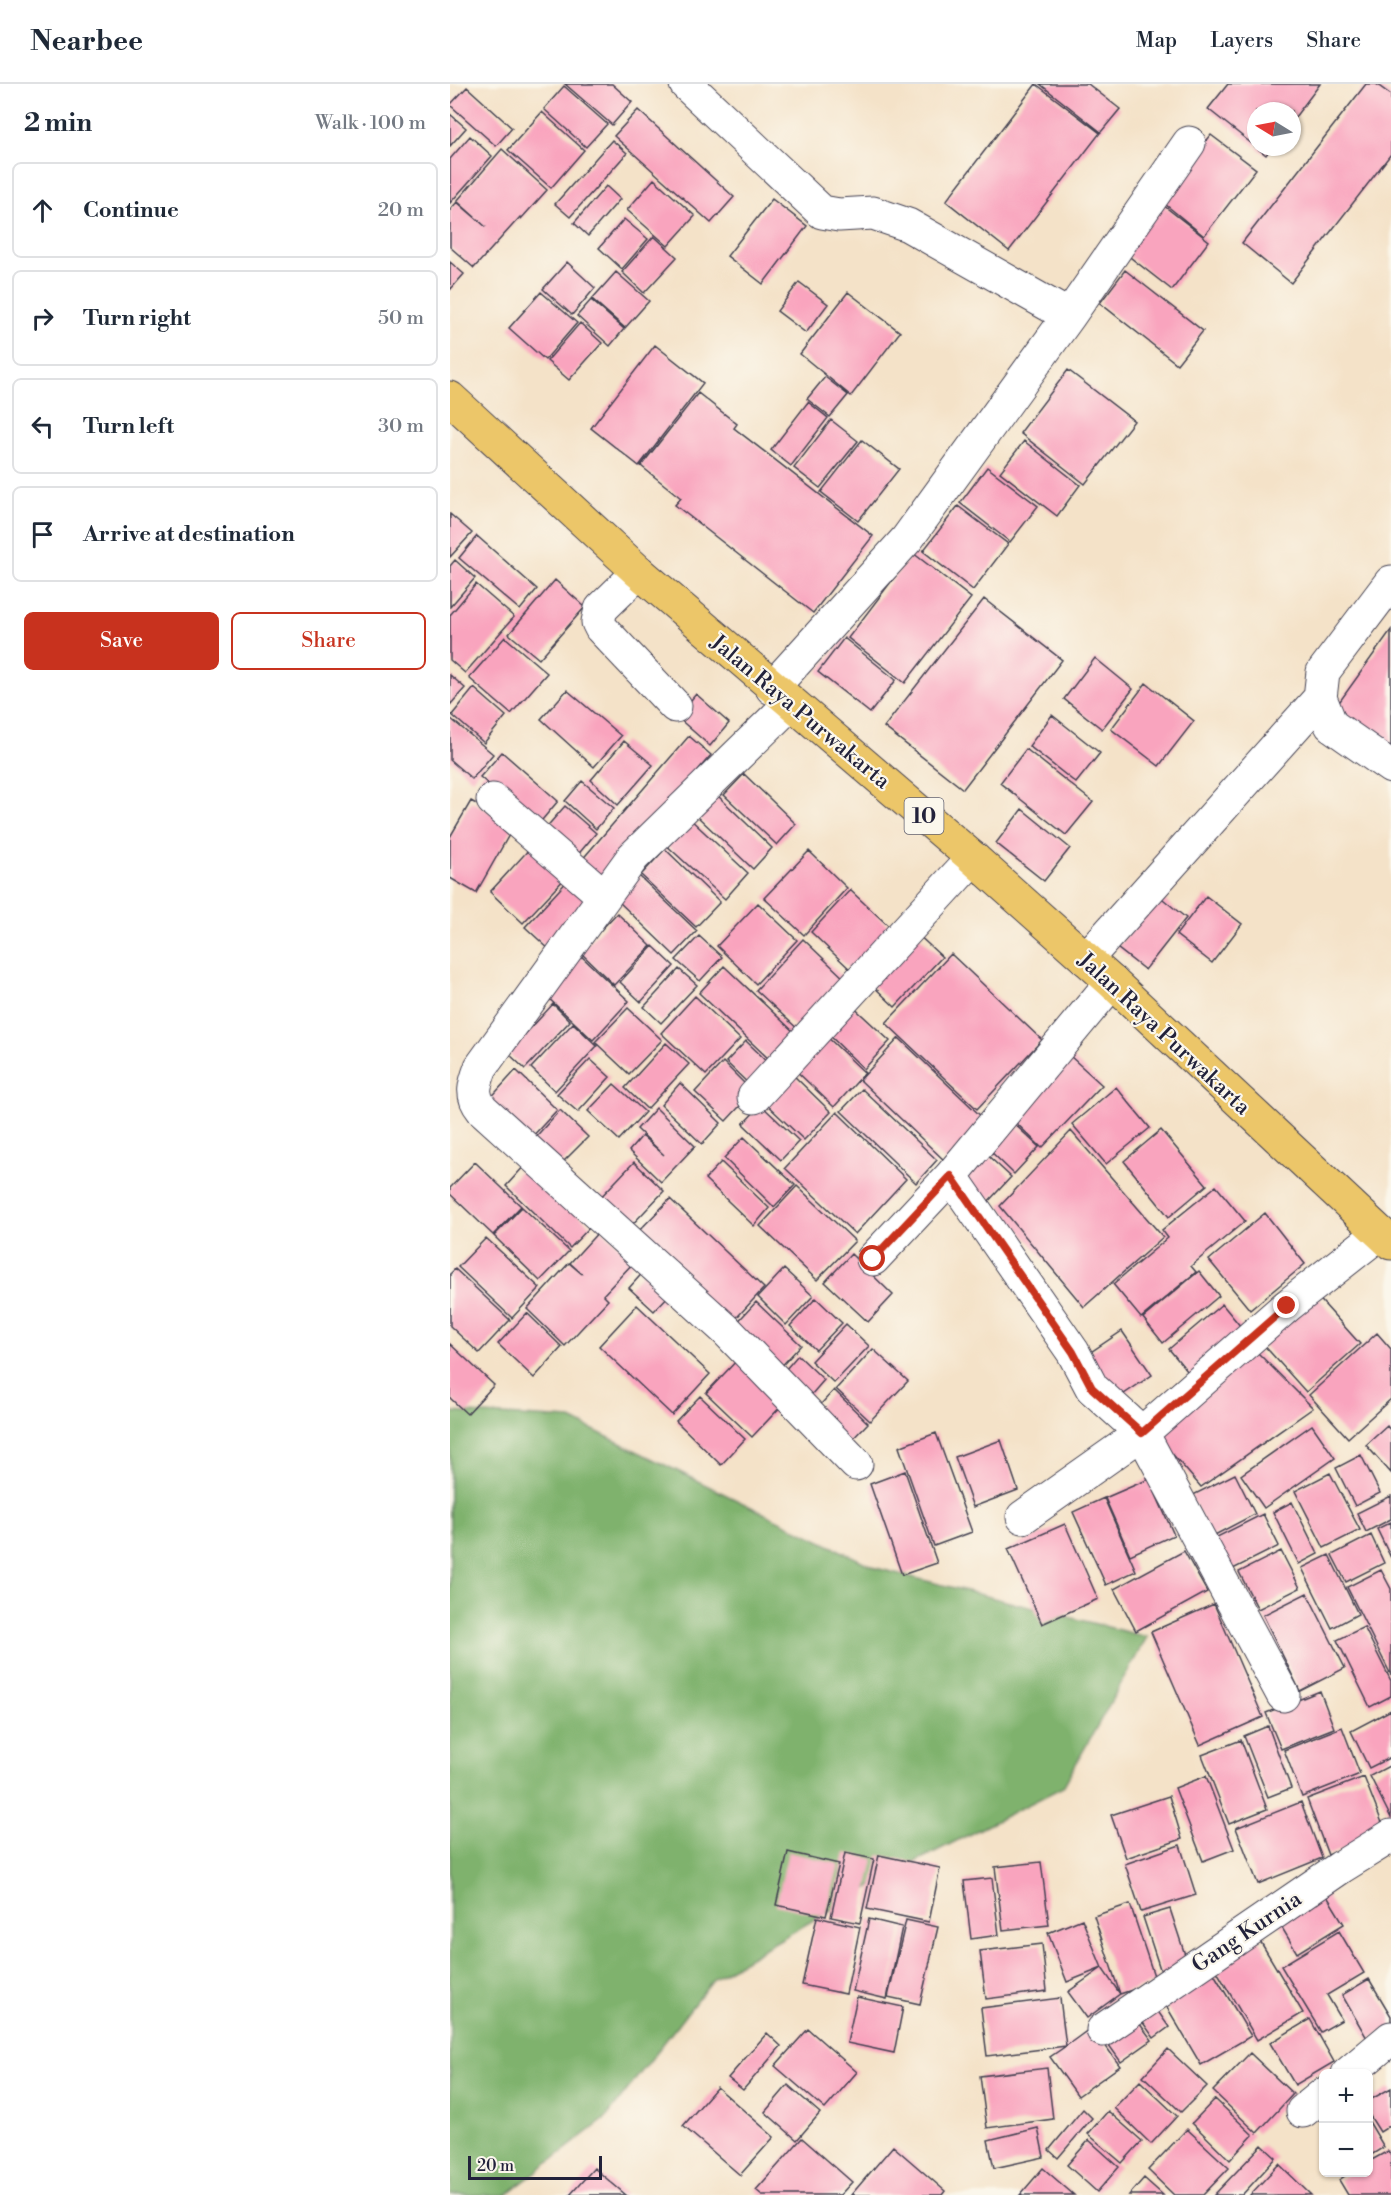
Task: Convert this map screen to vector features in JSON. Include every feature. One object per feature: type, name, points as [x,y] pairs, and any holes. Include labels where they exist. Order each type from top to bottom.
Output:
[{"type":"highway","name":"Jalan Raya Purwakarta","points":[[450,398],[639,572],[973,858],[1112,982],[1386,1238]]},
{"type":"street","points":[[686,84],[822,213],[839,215],[873,213],[908,225],[1069,316]]},
{"type":"street","points":[[856,1464],[726,1330],[490,1117],[474,1100],[475,1084],[481,1067],[633,857],[782,695],[907,539],[1069,316],[1189,143]]},
{"type":"street","points":[[639,572],[601,609],[598,622],[601,628],[675,706]]},
{"type":"street","points":[[1391,582],[1323,672],[1320,698],[1331,725],[1391,767]]},
{"type":"street","points":[[1086,959],[1320,698]]},
{"type":"street","points":[[493,800],[604,896]]},
{"type":"street","points":[[754,1097],[973,858]]},
{"type":"street","points":[[873,1259],[951,1176],[1112,982]]},
{"type":"street","points":[[951,1176],[1073,1352],[1092,1388],[1142,1433],[1283,1695]]},
{"type":"street","points":[[1023,1517],[1142,1433],[1287,1306],[1386,1238]]},
{"type":"street","name":"Gang Kurnia","points":[[1103,2030],[1331,1874],[1391,1836]]},
{"type":"street","points":[[1353,2069],[1391,2038]]},
{"type":"green space","points":[[450,1412],[571,1419],[876,1568],[1147,1637],[1063,1787],[901,1869],[714,1978],[605,2119],[506,2195],[450,2195]]},
{"type":"building","points":[[565,84],[612,84],[632,102],[612,125]]},
{"type":"building","points":[[1036,84],[1100,133],[1009,251],[946,201]]},
{"type":"building","points":[[1040,84],[1088,84],[1120,109],[1101,132]]},
{"type":"building","points":[[1228,84],[1320,84],[1301,109],[1301,102],[1247,102],[1247,140],[1208,109]]},
{"type":"building","points":[[1366,84],[1376,84],[1391,95],[1391,154],[1291,283],[1242,243]]},
{"type":"building","points":[[564,86],[607,124],[586,147],[544,109]]},
{"type":"building","points":[[467,87],[512,128],[496,146],[450,105]]},
{"type":"building","points":[[638,110],[734,197],[711,223],[614,136]]},
{"type":"building","points":[[542,112],[584,150],[551,188],[508,150]]},
{"type":"building","points":[[450,114],[466,128],[450,146]]},
{"type":"building","points":[[1211,135],[1256,169],[1204,236],[1160,200]]},
{"type":"building","points":[[470,136],[492,156],[450,203],[450,159]]},
{"type":"building","points":[[612,140],[627,153],[570,217],[555,204]]},
{"type":"building","points":[[502,149],[547,190],[474,268],[450,247],[450,210],[457,202],[486,227],[457,201]]},
{"type":"building","points":[[654,179],[695,216],[668,246],[627,210]]},
{"type":"building","points":[[606,186],[620,199],[588,236],[574,223]]},
{"type":"building","points":[[772,199],[807,226],[763,284],[727,256]]},
{"type":"building","points":[[1159,202],[1209,241],[1172,290],[1121,250]]},
{"type":"building","points":[[624,219],[648,239],[622,269],[599,248]]},
{"type":"building","points":[[654,236],[677,257],[644,293],[622,272]]},
{"type":"building","points":[[450,262],[464,274],[450,290]]},
{"type":"building","points":[[567,262],[595,288],[572,315],[543,289]]},
{"type":"building","points":[[1125,270],[1203,331],[1177,364],[1100,303]]},
{"type":"building","points":[[616,272],[649,301],[625,328],[592,299]]},
{"type":"building","points":[[799,282],[828,304],[806,333],[777,311]]},
{"type":"building","points":[[541,292],[577,323],[545,360],[509,328]]},
{"type":"building","points":[[848,292],[900,332],[851,396],[800,354]]},
{"type":"building","points":[[591,300],[624,329],[610,346],[577,316]]},
{"type":"building","points":[[580,323],[602,343],[569,380],[547,361]]},
{"type":"building","points":[[655,345],[703,383],[639,466],[591,428]]},
{"type":"building","points":[[1068,370],[1134,421],[1085,484],[1020,433]]},
{"type":"building","points":[[825,377],[848,395],[830,417],[807,399]]},
{"type":"building","points":[[698,393],[737,424],[734,428],[873,536],[813,613],[675,505],[681,498],[641,466]]},
{"type":"building","points":[[808,402],[828,418],[791,466],[771,450]]},
{"type":"building","points":[[831,420],[858,441],[820,488],[794,468]]},
{"type":"building","points":[[862,440],[899,469],[858,521],[821,492]]},
{"type":"building","points":[[1024,441],[1080,485],[1057,516],[1000,472]]},
{"type":"building","points":[[987,467],[1038,506],[1010,542],[960,503]]},
{"type":"building","points":[[958,506],[1008,544],[973,590],[923,551]]},
{"type":"building","points":[[450,514],[472,533],[450,557]]},
{"type":"building","points":[[477,536],[537,589],[520,610],[459,558]]},
{"type":"building","points":[[913,553],[971,598],[905,683],[848,638]]},
{"type":"building","points":[[455,560],[475,578],[450,607],[450,566]]},
{"type":"building","points":[[555,580],[585,607],[539,659],[509,634]]},
{"type":"building","points":[[476,584],[514,617],[465,673],[450,660],[450,615]]},
{"type":"building","points":[[984,599],[1062,660],[963,789],[884,727]]},
{"type":"building","points":[[1391,630],[1391,749],[1335,708]]},
{"type":"building","points":[[505,637],[547,673],[511,714],[469,678]]},
{"type":"building","points":[[844,638],[896,680],[870,713],[818,672]]},
{"type":"building","points":[[1095,658],[1133,689],[1102,729],[1064,699]]},
{"type":"building","points":[[450,675],[465,688],[450,705]]},
{"type":"building","points":[[1146,683],[1194,721],[1159,766],[1111,729]]},
{"type":"building","points":[[474,688],[506,716],[484,743],[452,715]]},
{"type":"building","points":[[567,690],[621,736],[594,767],[541,719]]},
{"type":"building","points":[[696,694],[729,723],[710,746],[677,717]]},
{"type":"building","points":[[1052,715],[1100,753],[1076,783],[1029,746]]},
{"type":"building","points":[[450,718],[493,754],[472,779],[450,760]]},
{"type":"building","points":[[689,736],[711,755],[602,882],[580,862]]},
{"type":"building","points":[[624,741],[653,765],[618,805],[591,780]]},
{"type":"building","points":[[1026,749],[1093,802],[1066,835],[1000,783]]},
{"type":"building","points":[[502,752],[558,801],[537,826],[480,777]]},
{"type":"building","points":[[744,774],[796,824],[777,845],[724,795]]},
{"type":"building","points":[[582,781],[614,808],[596,829],[565,801]]},
{"type":"building","points":[[717,795],[772,848],[753,869],[697,816]]},
{"type":"building","points":[[471,801],[514,826],[476,893],[450,878],[450,837]]},
{"type":"building","points":[[565,806],[596,833],[576,857],[544,830]]},
{"type":"building","points":[[1022,809],[1070,848],[1044,881],[996,843]]},
{"type":"building","points":[[688,817],[748,873],[725,899],[664,843]]},
{"type":"building","points":[[534,844],[568,875],[523,923],[490,892]]},
{"type":"building","points":[[665,849],[720,902],[696,927],[641,875]]},
{"type":"building","points":[[809,851],[847,888],[804,935],[764,898]]},
{"type":"building","points":[[639,876],[697,931],[674,955],[617,900]]},
{"type":"building","points":[[571,877],[597,902],[551,951],[525,927]]},
{"type":"building","points":[[850,890],[895,932],[855,974],[811,932]]},
{"type":"building","points":[[1158,895],[1186,918],[1145,970],[1117,948]]},
{"type":"building","points":[[1206,896],[1242,924],[1212,963],[1176,935]]},
{"type":"building","points":[[758,903],[797,940],[756,984],[717,946]]},
{"type":"building","points":[[617,913],[651,946],[614,985],[580,952]]},
{"type":"building","points":[[915,932],[942,957],[895,1007],[868,981]]},
{"type":"building","points":[[699,936],[722,957],[700,981],[676,960]]},
{"type":"building","points":[[803,939],[849,983],[802,1033],[756,990]]},
{"type":"building","points":[[653,946],[674,966],[641,1002],[620,982]]},
{"type":"building","points":[[579,954],[629,1001],[593,1040],[543,993]]},
{"type":"building","points":[[951,954],[1042,1040],[977,1109],[886,1023]]},
{"type":"building","points":[[724,966],[796,1034],[771,1061],[699,993]]},
{"type":"building","points":[[679,969],[697,985],[661,1023],[644,1007]]},
{"type":"building","points":[[695,996],[740,1039],[706,1075],[661,1033]]},
{"type":"building","points":[[849,1003],[890,1041],[864,1069],[823,1029]]},
{"type":"building","points":[[553,1004],[570,1021],[525,1069],[508,1053]]},
{"type":"building","points":[[628,1008],[662,1040],[629,1074],[595,1042]]},
{"type":"building","points":[[573,1023],[597,1046],[555,1091],[531,1068]]},
{"type":"building","points":[[822,1032],[865,1073],[834,1107],[790,1065]]},
{"type":"building","points":[[899,1038],[985,1120],[946,1162],[860,1080]]},
{"type":"building","points":[[746,1041],[773,1067],[753,1088],[726,1062]]},
{"type":"building","points":[[666,1043],[689,1064],[647,1109],[625,1088]]},
{"type":"building","points":[[1070,1056],[1102,1085],[1042,1148],[1009,1116]]},
{"type":"building","points":[[590,1059],[610,1077],[578,1112],[557,1094]]},
{"type":"building","points":[[723,1062],[753,1092],[726,1121],[695,1092]]},
{"type":"building","points":[[516,1070],[557,1110],[529,1140],[487,1102]]},
{"type":"building","points":[[790,1072],[831,1112],[804,1140],[763,1101]]},
{"type":"building","points":[[680,1083],[721,1123],[702,1144],[661,1105]]},
{"type":"building","points":[[614,1084],[645,1112],[619,1140],[588,1111]]},
{"type":"building","points":[[1116,1087],[1150,1128],[1106,1164],[1072,1124]]},
{"type":"building","points":[[862,1089],[937,1160],[916,1183],[841,1111]]},
{"type":"building","points":[[761,1105],[799,1141],[781,1160],[743,1124]]},
{"type":"building","points":[[656,1108],[695,1146],[661,1182],[629,1151],[642,1136],[664,1155],[637,1129]]},
{"type":"building","points":[[560,1110],[588,1137],[558,1167],[531,1142]]},
{"type":"building","points":[[837,1112],[906,1179],[855,1234],[785,1168]]},
{"type":"building","points":[[1007,1117],[1039,1147],[1014,1174],[982,1143]]},
{"type":"building","points":[[1161,1130],[1207,1185],[1169,1217],[1124,1161]]},
{"type":"building","points":[[1071,1131],[1163,1237],[1084,1307],[1000,1206]]},
{"type":"building","points":[[744,1137],[795,1185],[774,1207],[724,1158]]},
{"type":"building","points":[[984,1152],[1011,1177],[985,1205],[958,1180]]},
{"type":"building","points":[[475,1162],[521,1206],[493,1235],[450,1194],[450,1188]]},
{"type":"building","points":[[634,1162],[664,1191],[627,1230],[597,1201]]},
{"type":"building","points":[[721,1162],[769,1208],[754,1226],[705,1179]]},
{"type":"building","points":[[526,1164],[591,1226],[570,1248],[506,1186]]},
{"type":"building","points":[[797,1186],[855,1241],[817,1280],[760,1226]]},
{"type":"building","points":[[1216,1186],[1245,1221],[1191,1266],[1196,1272],[1141,1318],[1113,1284],[1168,1238],[1162,1230]]},
{"type":"building","points":[[670,1199],[764,1288],[728,1327],[633,1237]]},
{"type":"building","points":[[522,1207],[569,1251],[540,1281],[494,1236]]},
{"type":"building","points":[[1265,1213],[1305,1264],[1250,1310],[1209,1260]]},
{"type":"building","points":[[601,1229],[635,1261],[603,1295],[608,1300],[565,1346],[527,1309],[569,1263],[582,1274],[570,1263]]},
{"type":"building","points":[[486,1238],[540,1288],[512,1318],[458,1267]]},
{"type":"building","points":[[851,1254],[893,1295],[868,1322],[825,1282]]},
{"type":"building","points":[[647,1268],[672,1292],[654,1311],[629,1288]]},
{"type":"building","points":[[455,1269],[510,1320],[479,1353],[450,1326],[450,1274]]},
{"type":"building","points":[[784,1269],[813,1296],[786,1325],[758,1297]]},
{"type":"building","points":[[1199,1271],[1219,1296],[1163,1343],[1143,1318]]},
{"type":"building","points":[[1315,1294],[1360,1344],[1306,1392],[1261,1342]]},
{"type":"building","points":[[816,1298],[842,1323],[816,1350],[790,1326]]},
{"type":"building","points":[[756,1302],[801,1345],[776,1372],[731,1329]]},
{"type":"building","points":[[1222,1304],[1246,1333],[1192,1377],[1169,1349]]},
{"type":"building","points":[[637,1305],[710,1374],[672,1415],[599,1346]]},
{"type":"building","points":[[527,1313],[562,1347],[534,1378],[498,1344]]},
{"type":"building","points":[[846,1324],[869,1346],[834,1383],[811,1361]]},
{"type":"building","points":[[1122,1331],[1152,1375],[1115,1400],[1085,1356]]},
{"type":"building","points":[[1377,1333],[1391,1349],[1391,1399],[1348,1438],[1309,1395]]},
{"type":"building","points":[[450,1344],[494,1385],[467,1414],[450,1398]]},
{"type":"building","points":[[1252,1347],[1313,1408],[1201,1487],[1156,1435]]},
{"type":"building","points":[[873,1349],[908,1381],[870,1421],[836,1389]]},
{"type":"building","points":[[798,1355],[824,1380],[805,1402],[779,1377]]},
{"type":"building","points":[[740,1357],[786,1401],[752,1437],[706,1393]]},
{"type":"building","points":[[834,1390],[868,1423],[845,1447],[811,1415]]},
{"type":"building","points":[[700,1396],[745,1439],[721,1465],[676,1421]]},
{"type":"building","points":[[1312,1425],[1335,1458],[1264,1508],[1241,1475]]},
{"type":"building","points":[[1387,1426],[1391,1431],[1391,1473],[1366,1445]]},
{"type":"building","points":[[936,1433],[972,1532],[934,1546],[899,1447]]},
{"type":"building","points":[[1001,1440],[1018,1490],[973,1507],[955,1457]]},
{"type":"building","points":[[1361,1455],[1380,1493],[1355,1506],[1336,1468]]},
{"type":"building","points":[[905,1471],[937,1563],[902,1575],[870,1484]]},
{"type":"building","points":[[1330,1473],[1360,1530],[1324,1548],[1295,1491]]},
{"type":"building","points":[[1235,1474],[1255,1514],[1211,1537],[1191,1496]]},
{"type":"building","points":[[1149,1479],[1174,1535],[1130,1555],[1105,1498]]},
{"type":"building","points":[[1391,1496],[1391,1519],[1366,1532],[1357,1513]]},
{"type":"building","points":[[1104,1498],[1136,1571],[1106,1585],[1073,1512]]},
{"type":"building","points":[[1292,1502],[1318,1554],[1299,1564],[1273,1512]]},
{"type":"building","points":[[1263,1514],[1279,1546],[1227,1572],[1211,1540]]},
{"type":"building","points":[[1391,1522],[1391,1558],[1377,1529]]},
{"type":"building","points":[[1065,1524],[1098,1599],[1042,1624],[1008,1549]]},
{"type":"building","points":[[1371,1535],[1384,1563],[1346,1582],[1332,1555]]},
{"type":"building","points":[[1184,1551],[1207,1592],[1136,1631],[1114,1589]]},
{"type":"building","points":[[1281,1551],[1300,1588],[1258,1609],[1239,1572]]},
{"type":"building","points":[[1329,1555],[1358,1614],[1332,1628],[1302,1568]]},
{"type":"building","points":[[1381,1570],[1391,1589],[1391,1675],[1347,1587]]},
{"type":"building","points":[[1307,1593],[1345,1668],[1300,1691],[1263,1615]]},
{"type":"building","points":[[1214,1604],[1263,1717],[1200,1745],[1151,1632]]},
{"type":"building","points":[[1364,1627],[1391,1681],[1391,1696],[1370,1707],[1337,1640]]},
{"type":"building","points":[[1320,1691],[1334,1728],[1281,1749],[1266,1713]]},
{"type":"building","points":[[1391,1710],[1391,1757],[1369,1768],[1351,1731]]},
{"type":"building","points":[[1268,1726],[1291,1788],[1268,1797],[1244,1736]]},
{"type":"building","points":[[1342,1727],[1360,1774],[1302,1797],[1284,1750]]},
{"type":"building","points":[[1241,1740],[1267,1809],[1229,1824],[1202,1755]]},
{"type":"building","points":[[1391,1765],[1391,1818],[1370,1776]]},
{"type":"building","points":[[1206,1776],[1234,1849],[1203,1861],[1175,1788]]},
{"type":"building","points":[[1364,1777],[1386,1833],[1328,1855],[1307,1799]]},
{"type":"building","points":[[1169,1796],[1182,1839],[1126,1858],[1111,1815]]},
{"type":"building","points":[[1301,1802],[1322,1858],[1258,1884],[1236,1828]]},
{"type":"building","points":[[1180,1845],[1196,1895],[1141,1912],[1125,1864]]},
{"type":"building","points":[[788,1852],[839,1864],[826,1916],[776,1905]]},
{"type":"building","points":[[845,1853],[874,1859],[860,1923],[831,1917]]},
{"type":"building","points":[[879,1855],[940,1868],[929,1922],[867,1909]]},
{"type":"building","points":[[1041,1862],[1049,1925],[1003,1930],[995,1867]]},
{"type":"building","points":[[992,1878],[999,1935],[971,1939],[964,1881]]},
{"type":"building","points":[[1322,1888],[1344,1924],[1297,1953],[1275,1916]]},
{"type":"building","points":[[1130,1904],[1156,1982],[1120,1994],[1094,1916]]},
{"type":"building","points":[[1170,1909],[1189,1967],[1162,1975],[1143,1917]]},
{"type":"building","points":[[817,1917],[860,1927],[846,1994],[802,1985]]},
{"type":"building","points":[[869,1919],[902,1927],[887,1999],[853,1991]]},
{"type":"building","points":[[1082,1919],[1102,1968],[1067,1982],[1048,1933]]},
{"type":"building","points":[[906,1920],[938,1927],[920,2004],[888,1997]]},
{"type":"building","points":[[1339,1931],[1364,1973],[1327,1995],[1342,2020],[1321,2032],[1281,1966]]},
{"type":"building","points":[[1256,1934],[1303,2013],[1257,2040],[1211,1961]]},
{"type":"building","points":[[1042,1944],[1047,1991],[986,1999],[980,1951]]},
{"type":"building","points":[[1102,1968],[1120,1994],[1087,2018],[1068,1992]]},
{"type":"building","points":[[1213,1972],[1251,2036],[1201,2065],[1164,2002]]},
{"type":"building","points":[[1369,1979],[1391,2016],[1391,2026],[1368,2040],[1342,1995]]},
{"type":"building","points":[[857,1997],[903,2007],[894,2053],[847,2043]]},
{"type":"building","points":[[1060,1998],[1066,2046],[987,2056],[981,2008]]},
{"type":"building","points":[[1152,2003],[1169,2027],[1154,2038],[1136,2013]]},
{"type":"building","points":[[1136,2019],[1152,2040],[1121,2062],[1106,2041]]},
{"type":"building","points":[[1310,2019],[1334,2062],[1295,2085],[1270,2043]]},
{"type":"building","points":[[1092,2027],[1120,2066],[1078,2096],[1050,2057]]},
{"type":"building","points":[[808,2029],[857,2072],[825,2109],[775,2066]]},
{"type":"building","points":[[767,2033],[781,2046],[743,2090],[728,2078]]},
{"type":"building","points":[[1168,2049],[1207,2086],[1181,2112],[1143,2076]]},
{"type":"building","points":[[1250,2053],[1293,2094],[1257,2133],[1213,2091]]},
{"type":"building","points":[[1047,2068],[1053,2119],[987,2128],[980,2076]]},
{"type":"building","points":[[1140,2081],[1177,2116],[1151,2144],[1114,2108]]},
{"type":"building","points":[[788,2085],[820,2113],[797,2140],[765,2112]]},
{"type":"building","points":[[717,2087],[774,2137],[740,2175],[683,2126]]},
{"type":"building","points":[[1391,2088],[1391,2125],[1380,2132],[1373,2121],[1373,2098]]},
{"type":"building","points":[[1215,2099],[1253,2135],[1230,2160],[1192,2123]]},
{"type":"building","points":[[1083,2109],[1092,2118],[1058,2158],[1049,2150]]},
{"type":"building","points":[[1108,2111],[1142,2141],[1122,2163],[1088,2134]]},
{"type":"building","points":[[1038,2128],[1044,2157],[994,2168],[988,2140]]},
{"type":"building","points":[[1373,2128],[1384,2147],[1373,2154]]},
{"type":"building","points":[[1187,2129],[1229,2168],[1203,2195],[1174,2195],[1148,2170]]},
{"type":"building","points":[[802,2138],[852,2182],[840,2195],[762,2195],[756,2190]]},
{"type":"building","points":[[1089,2140],[1119,2167],[1097,2192],[1067,2165]]},
{"type":"building","points":[[1262,2145],[1276,2158],[1242,2195],[1214,2195]]},
{"type":"building","points":[[893,2146],[945,2191],[942,2195],[851,2195]]},
{"type":"building","points":[[1388,2151],[1391,2155],[1391,2195],[1348,2195],[1339,2180],[1344,2177],[1373,2177],[1373,2159]]},
{"type":"building","points":[[1279,2164],[1311,2195],[1250,2195]]},
{"type":"building","points":[[594,2168],[626,2195],[570,2195]]},
{"type":"building","points":[[1043,2168],[1074,2195],[1020,2195]]},
{"type":"building","points":[[1144,2178],[1163,2195],[1129,2195]]},
{"type":"route","points":[[873,1259],[951,1176],[1073,1352],[1092,1388],[1142,1433],[1287,1306]]}]
